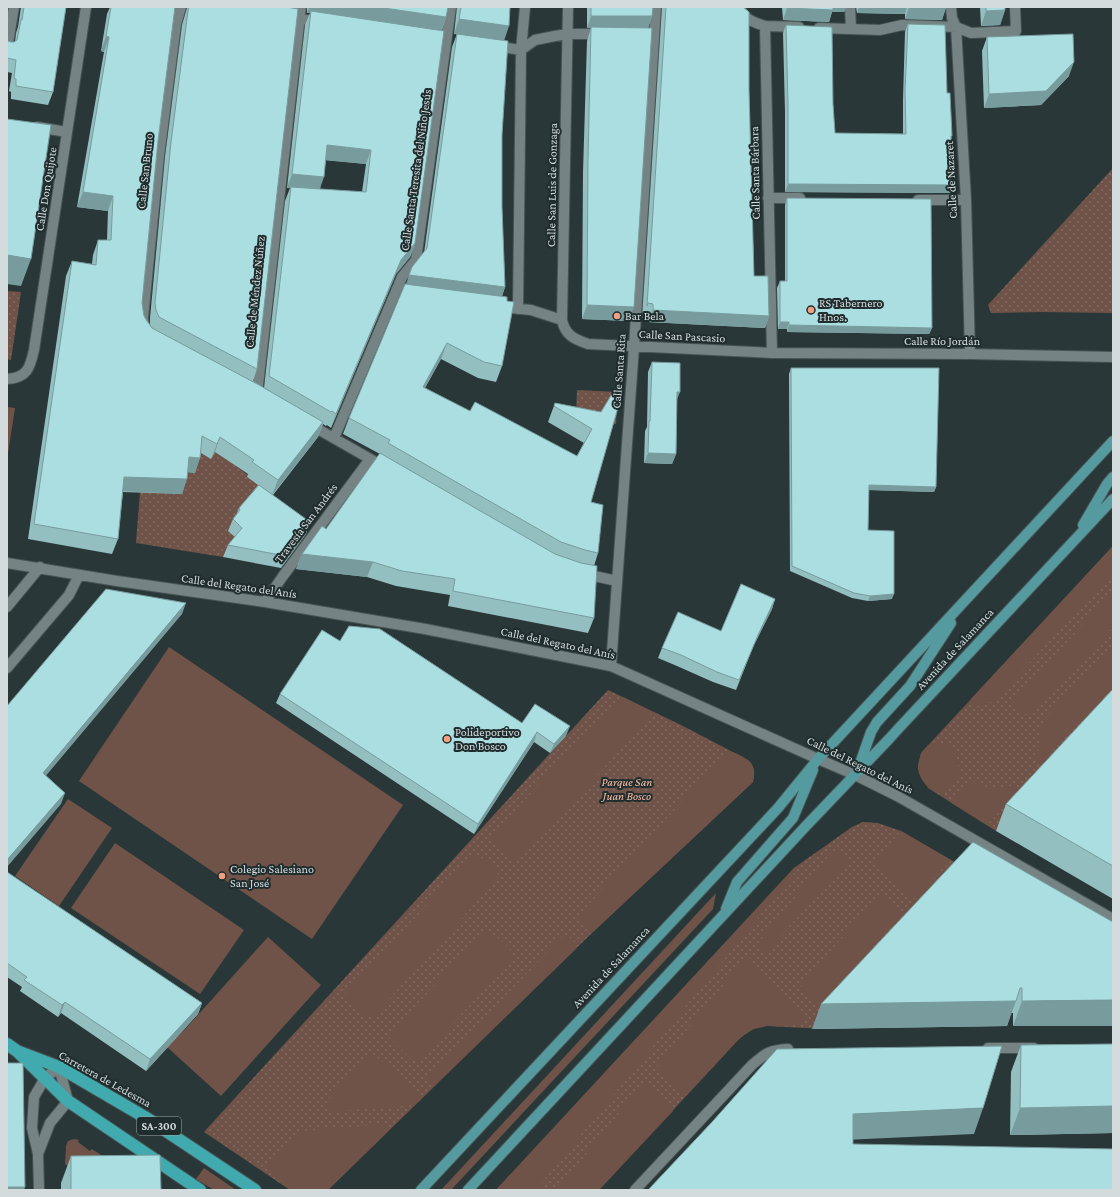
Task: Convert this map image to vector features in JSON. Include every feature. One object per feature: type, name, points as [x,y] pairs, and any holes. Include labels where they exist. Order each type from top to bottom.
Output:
[{"type":"highway","name":"Carretera de Ledesma","points":[[12,1047],[59,1067],[148,1119],[255,1190]]},
{"type":"highway","name":"Carretera de Ledesma","points":[[12,1047],[68,1100],[200,1190]]},
{"type":"main road","name":"Avenida de Salamanca","points":[[421,1190],[778,808],[818,759],[1113,441]]},
{"type":"main road","name":"Avenida de Salamanca","points":[[1074,541],[1107,484],[1113,478]]},
{"type":"main road","name":"Avenida de Salamanca","points":[[468,1190],[805,827],[1113,499]]},
{"type":"main road","name":"Avenida de Salamanca","points":[[855,775],[877,722],[910,686],[965,600]]},
{"type":"main road","name":"Avenida de Salamanca","points":[[724,914],[737,882],[793,818],[818,759]]},
{"type":"street","points":[[7,49],[14,7]]},
{"type":"street","name":"Calle Don Quijote","points":[[7,379],[15,379],[26,373],[34,350],[86,7]]},
{"type":"street","name":"Calle San Bruno","points":[[150,337],[146,332],[143,318],[159,156],[176,24],[181,7]]},
{"type":"street","name":"Calle de Méndez Núñez","points":[[257,394],[283,194],[300,7]]},
{"type":"street","name":"Calle Santa Teresita del Niño Jesús","points":[[334,438],[399,294],[402,277],[416,260],[443,39],[451,7]]},
{"type":"street","points":[[518,309],[521,50],[525,7]]},
{"type":"street","name":"Calle San Luis de Gonzaga","points":[[568,7],[562,320],[563,326],[569,335]]},
{"type":"street","name":"Calle Santa Rita","points":[[611,666],[634,347],[650,35],[656,7]]},
{"type":"street","points":[[740,7],[740,10],[750,21],[765,26],[880,30],[902,25],[956,27],[971,33],[1016,31],[1015,7]]},
{"type":"street","points":[[850,7],[850,29]]},
{"type":"street","name":"Calle de Nazaret","points":[[952,7],[952,18],[956,27],[966,200],[970,354]]},
{"type":"street","points":[[276,15],[329,23]]},
{"type":"street","name":"Calle Santa Bárbara","points":[[765,26],[772,353]]},
{"type":"street","points":[[485,45],[521,50],[535,40],[567,34],[614,34]]},
{"type":"street","points":[[443,39],[458,41]]},
{"type":"street","points":[[26,126],[67,132]]},
{"type":"street","points":[[768,198],[813,198]]},
{"type":"street","points":[[912,200],[966,200]]},
{"type":"street","points":[[503,307],[531,310],[562,320]]},
{"type":"street","name":"Calle San Pascasio","points":[[569,335],[588,344],[772,353]]},
{"type":"street","name":"Calle Río Jordán","points":[[772,353],[970,354],[1113,357]]},
{"type":"street","points":[[302,420],[397,475]]},
{"type":"street","name":"Travesía San Andrés","points":[[264,602],[370,459]]},
{"type":"street","name":"Calle del Regato del Anís","points":[[7,563],[264,602],[425,629],[611,666],[855,775],[914,806],[1113,920]]},
{"type":"street","points":[[7,607],[40,568]]},
{"type":"street","points":[[577,572],[617,581]]},
{"type":"street","points":[[7,668],[69,595],[79,575]]},
{"type":"street","points":[[978,1048],[1042,1048]]},
{"type":"street","points":[[635,1190],[764,1054],[774,1050],[792,1049]]},
{"type":"street","points":[[38,1154],[50,1123],[68,1100],[59,1067],[45,1078],[34,1097],[32,1128],[38,1154],[39,1190]]},
{"type":"green space","points":[[1113,168],[1113,313],[991,313],[988,305]]},
{"type":"green space","points":[[7,291],[21,292],[11,360],[7,359]]},
{"type":"green space","points":[[577,390],[618,392],[616,424],[586,420],[576,417]]},
{"type":"green space","points":[[7,407],[15,408],[7,460]]},
{"type":"green space","points":[[197,451],[215,451],[248,475],[247,477],[254,482],[256,480],[274,493],[223,557],[136,543],[140,492],[182,494],[184,472],[195,473]]},
{"type":"green space","points":[[1113,546],[1113,706],[996,831],[928,788],[918,767],[921,753]]},
{"type":"green space","points":[[1113,546],[1113,573],[994,701],[974,707],[971,699]]},
{"type":"green space","points":[[1113,592],[1113,627],[1033,714],[1031,715],[1024,713],[1017,708],[1014,704],[1014,699]]},
{"type":"green space","points":[[1113,645],[1113,685],[1043,762],[1040,764],[1038,763],[1037,760],[1044,720]]},
{"type":"green space","points":[[169,647],[403,805],[312,939],[79,781]]},
{"type":"green space","name":"Parque San Juan Bosco","points":[[608,690],[681,725],[748,760],[754,770],[753,782],[593,932],[328,1190],[290,1190],[204,1132]]},
{"type":"green space","points":[[620,697],[623,697],[649,710],[651,715],[649,719],[521,858],[516,860],[505,854],[492,840],[491,837],[493,834]]},
{"type":"green space","points":[[932,742],[952,745],[960,770],[960,774],[942,794],[934,791],[926,785],[919,772],[918,765],[921,754]]},
{"type":"green space","points":[[733,752],[743,757],[753,766],[753,782],[593,932],[589,932],[578,921],[578,916],[724,755]]},
{"type":"green space","points":[[970,780],[992,788],[1017,786],[1017,792],[987,825],[950,802],[951,799]]},
{"type":"green space","points":[[68,799],[112,828],[59,906],[15,876]]},
{"type":"green space","points":[[863,822],[878,823],[901,831],[963,867],[825,1029],[767,1026],[753,1029],[740,1038],[599,1190],[496,1190],[794,868],[852,827]]},
{"type":"green space","points":[[901,831],[951,860],[916,898],[907,897],[875,866],[875,860]]},
{"type":"green space","points":[[115,843],[244,930],[200,994],[71,908]]},
{"type":"green space","points":[[832,852],[839,853],[847,861],[846,865],[766,952],[761,950],[758,943]]},
{"type":"green space","points":[[475,855],[490,864],[499,877],[375,1015],[366,1016],[354,1006],[345,995],[348,990],[470,858]]},
{"type":"green space","points":[[798,866],[797,870],[536,1190],[496,1190],[794,868]]},
{"type":"green space","points":[[716,893],[713,909],[451,1190],[441,1190]]},
{"type":"green space","points":[[881,895],[885,895],[901,912],[901,916],[825,1000],[817,1003],[803,990],[801,983]]},
{"type":"green space","points":[[486,930],[497,937],[512,952],[513,957],[511,961],[423,1056],[413,1061],[391,1040],[389,1036],[391,1032]]},
{"type":"green space","points":[[567,935],[576,944],[577,948],[436,1084],[432,1082],[428,1076],[561,938]]},
{"type":"green space","points":[[268,937],[321,985],[221,1096],[167,1047],[188,1026]]},
{"type":"green space","points":[[746,957],[749,957],[752,960],[751,962],[804,1013],[804,1019],[797,1025],[764,1026],[748,1032],[736,1042],[687,1094],[682,1094],[658,1072],[658,1065]]},
{"type":"green space","points":[[373,1054],[418,1093],[421,1100],[413,1105],[331,1112],[325,1108],[327,1101],[367,1057]]},
{"type":"green space","points":[[647,1082],[672,1106],[673,1111],[599,1190],[558,1190],[642,1084]]},
{"type":"green space","points":[[378,1125],[385,1126],[387,1129],[385,1134],[328,1190],[294,1190],[270,1173],[268,1168],[269,1163],[300,1131]]},
{"type":"green space","points":[[74,1139],[79,1140],[78,1142],[90,1151],[92,1149],[101,1155],[100,1157],[69,1167],[65,1164],[66,1146],[68,1141]]},
{"type":"green space","points":[[204,1168],[236,1190],[214,1190],[196,1179]]},
{"type":"building","points":[[24,7],[66,7],[53,92],[16,86],[16,79],[14,78],[16,60],[7,58],[7,40],[14,42],[17,40]]},
{"type":"building","points":[[111,7],[175,7],[158,141],[142,303],[144,316],[152,328],[259,385],[323,422],[278,480],[252,462],[254,460],[220,437],[217,444],[202,436],[200,458],[189,457],[187,479],[124,477],[118,539],[34,524],[72,261],[96,265],[98,240],[111,240],[113,196],[83,192],[109,37],[106,36]]},
{"type":"building","points":[[189,7],[286,7],[298,9],[257,369],[159,317],[156,310],[155,303],[171,142]]},
{"type":"building","points":[[377,7],[448,7],[446,17]]},
{"type":"building","points":[[461,7],[510,7],[509,26],[459,19]]},
{"type":"building","points":[[591,7],[653,7],[652,16],[591,16]]},
{"type":"building","points":[[666,7],[743,7],[749,12],[749,90],[754,276],[768,276],[769,316],[653,310],[653,304],[648,303],[647,306]]},
{"type":"building","points":[[833,7],[833,10],[787,8]]},
{"type":"building","points":[[921,7],[946,7],[946,8]]},
{"type":"building","points":[[986,7],[1005,7],[1005,10],[986,11]]},
{"type":"building","points":[[311,11],[444,31],[415,243],[401,260],[336,414],[269,376],[291,187],[366,192],[371,150],[327,145],[324,177],[292,174]]},
{"type":"building","points":[[908,24],[945,25],[947,93],[950,93],[954,185],[788,184],[786,25],[832,27],[835,133],[906,134],[905,91]]},
{"type":"building","points":[[591,27],[652,28],[634,307],[587,305]]},
{"type":"building","points":[[457,34],[508,41],[502,135],[502,207],[505,287],[409,275],[412,267],[427,248]]},
{"type":"building","points":[[1073,34],[1074,62],[1046,91],[989,94],[987,37]]},
{"type":"building","points":[[7,119],[51,125],[31,259],[7,255]]},
{"type":"building","points":[[787,198],[931,199],[932,328],[789,325],[789,322],[780,322],[780,281],[787,281]]},
{"type":"building","points":[[405,284],[507,297],[507,301],[514,302],[502,366],[484,362],[447,343],[423,387],[470,411],[475,402],[577,456],[592,429],[554,406],[555,403],[601,412],[616,387],[623,390],[591,502],[603,505],[598,553],[561,542],[388,443],[390,440],[349,418]]},
{"type":"building","points":[[652,362],[680,363],[680,392],[677,392],[676,454],[648,453]]},
{"type":"building","points":[[791,368],[939,368],[936,487],[869,485],[868,530],[894,531],[894,594],[870,596],[854,593],[792,566]]},
{"type":"building","points":[[380,453],[555,554],[581,563],[597,566],[594,618],[453,591],[455,579],[402,571],[373,562],[302,554],[322,526],[326,529]]},
{"type":"building","points":[[259,485],[310,522],[285,556],[228,545],[242,528],[233,519],[240,510],[239,508]]},
{"type":"building","points":[[741,584],[775,599],[739,680],[662,648],[678,612],[721,631]]},
{"type":"building","points":[[106,589],[186,603],[43,773],[65,793],[7,860],[7,706]]},
{"type":"building","name":"Polideportivo Don Bosco","points":[[349,626],[380,629],[522,723],[535,704],[570,726],[554,744],[537,732],[478,824],[280,694],[322,630],[340,641]]},
{"type":"building","points":[[1113,689],[1113,866],[1006,804]]},
{"type":"building","points":[[973,842],[1113,922],[1113,1000],[1022,1001],[1022,988],[1020,988],[1016,1001],[821,1004]]},
{"type":"building","points":[[7,872],[202,1003],[150,1059],[65,1002],[62,1005],[24,980],[27,977],[7,963]]},
{"type":"building","points":[[1113,1044],[1113,1106],[1020,1108],[1021,1045]]},
{"type":"building","points":[[1002,1046],[983,1108],[853,1114],[853,1144],[1113,1149],[1113,1190],[648,1190],[712,1122],[777,1049]]},
{"type":"building","points":[[7,1063],[23,1063],[25,1187],[7,1187]]},
{"type":"building","points":[[160,1155],[161,1190],[71,1190],[71,1156]]},
{"type":"place","name":"RS Tabernero Hnos.","points":[[811,310]]},
{"type":"place","name":"Bar Bela","points":[[617,316]]},
{"type":"place","name":"Polideportivo Don Bosco","points":[[447,739]]},
{"type":"place","name":"Colegio Salesiano San José","points":[[222,876]]}]
